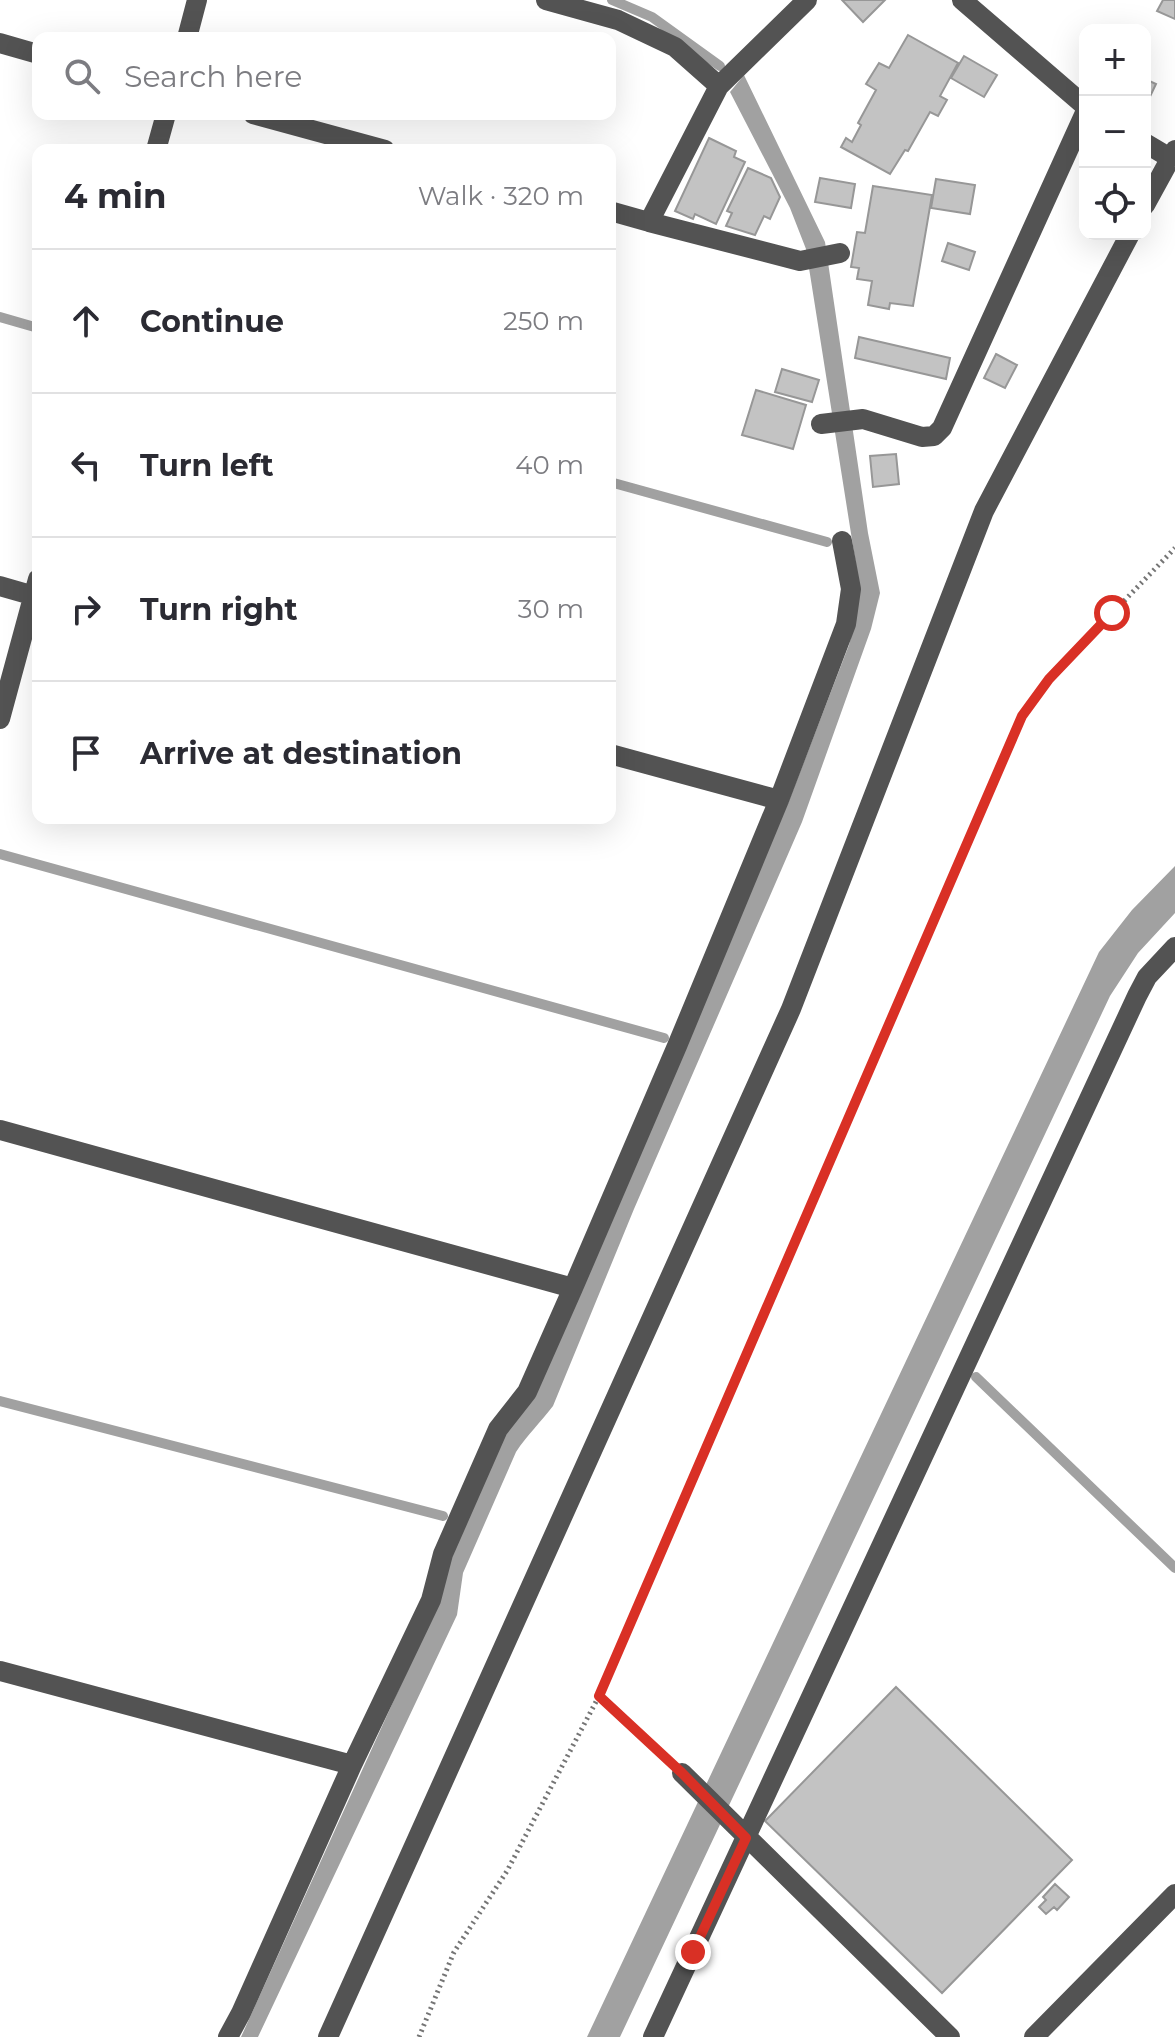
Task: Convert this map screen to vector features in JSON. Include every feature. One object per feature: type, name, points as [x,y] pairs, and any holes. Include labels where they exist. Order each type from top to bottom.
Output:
[{"type":"street","points":[[189,32],[197,0]]},
{"type":"street","points":[[546,0],[618,20],[675,47],[719,86]]},
{"type":"street","points":[[649,222],[719,86],[807,0]]},
{"type":"street","points":[[962,0],[1079,101]]},
{"type":"street","points":[[0,43],[32,52]]},
{"type":"street","points":[[158,144],[164,120]]},
{"type":"street","points":[[275,120],[363,144]]},
{"type":"street","points":[[825,423],[860,419],[922,437],[934,436],[942,428],[1079,126]]},
{"type":"street","points":[[1151,145],[1172,154],[1151,194]]},
{"type":"street","points":[[616,213],[800,261],[835,254]]},
{"type":"street","points":[[328,2037],[519,1607],[791,1009],[984,511],[1127,240]]},
{"type":"street","points":[[228,2037],[431,1600],[443,1554],[498,1429],[527,1392],[677,1046],[779,800],[846,624],[851,589],[842,541]]},
{"type":"street","points":[[0,586],[32,590]]},
{"type":"street","points":[[0,719],[32,608]]},
{"type":"street","points":[[616,756],[779,800]]},
{"type":"street","points":[[653,2037],[1137,996],[1147,977],[1175,947]]},
{"type":"street","points":[[0,1130],[573,1288]]},
{"type":"street","points":[[0,1671],[352,1765]]},
{"type":"street","points":[[682,1773],[950,2037]]},
{"type":"street","points":[[1034,2037],[1175,1894]]},
{"type":"path","points":[[419,2037],[454,1952],[507,1871],[599,1696],[1022,716],[1049,679],[1175,548]]},
{"type":"path","points":[[599,1696],[682,1773]]},
{"type":"shaded area","points":[[744,75],[825,242],[868,533],[880,593],[871,629],[802,822],[634,1209],[553,1406],[516,1452],[463,1573],[457,1615],[258,2037],[241,2037],[438,1603],[451,1553],[788,803],[849,645],[856,618],[859,584],[806,249],[790,208],[730,92]]},
{"type":"shaded area","points":[[1175,866],[1175,913],[1138,953],[1110,996],[620,2037],[587,2037],[1099,952],[1132,910]]},
{"type":"building","points":[[842,0],[885,0],[863,22]]},
{"type":"building","points":[[1163,0],[1175,0],[1175,19],[1157,11]]},
{"type":"building","points":[[908,35],[958,63],[940,96],[947,100],[938,116],[930,112],[908,151],[905,150],[890,174],[841,147],[846,138],[852,142],[861,125],[858,123],[876,90],[866,84],[879,63],[889,68]]},
{"type":"building","points":[[964,56],[997,75],[984,97],[951,78]]},
{"type":"building","points":[[709,138],[736,151],[734,157],[745,162],[716,224],[695,214],[693,219],[675,211]]},
{"type":"building","points":[[748,168],[771,178],[780,197],[770,219],[764,216],[755,235],[726,226],[732,213],[727,211]]},
{"type":"building","points":[[820,178],[855,184],[851,208],[815,202]]},
{"type":"building","points":[[936,179],[975,185],[970,214],[931,208]]},
{"type":"building","points":[[873,186],[932,195],[913,306],[890,303],[889,309],[868,305],[872,281],[857,279],[859,268],[851,267],[857,232],[865,233]]},
{"type":"building","points":[[948,243],[975,252],[969,270],[942,261]]},
{"type":"building","points":[[859,337],[950,358],[946,379],[855,358]]},
{"type":"building","points":[[996,354],[1017,365],[1005,388],[984,378]]},
{"type":"building","points":[[782,369],[819,380],[812,402],[775,392]]},
{"type":"building","points":[[756,390],[806,405],[793,449],[742,435]]},
{"type":"building","points":[[896,454],[899,484],[873,487],[870,456]]},
{"type":"building","points":[[896,1687],[1072,1860],[942,1993],[765,1821]]},
{"type":"building","points":[[1055,1884],[1069,1897],[1057,1910],[1054,1907],[1046,1914],[1039,1907],[1046,1900],[1043,1897]]},
{"type":"waterway","points":[[612,0],[652,17],[720,66]]},
{"type":"waterway","points":[[0,317],[32,326]]},
{"type":"waterway","points":[[616,484],[827,542]]},
{"type":"waterway","points":[[0,854],[664,1038]]},
{"type":"waterway","points":[[976,1377],[1175,1568]]},
{"type":"waterway","points":[[0,1401],[443,1516]]},
{"type":"route","points":[[693,1952],[746,1838],[599,1696],[1022,716],[1049,679],[1112,613]]}]
